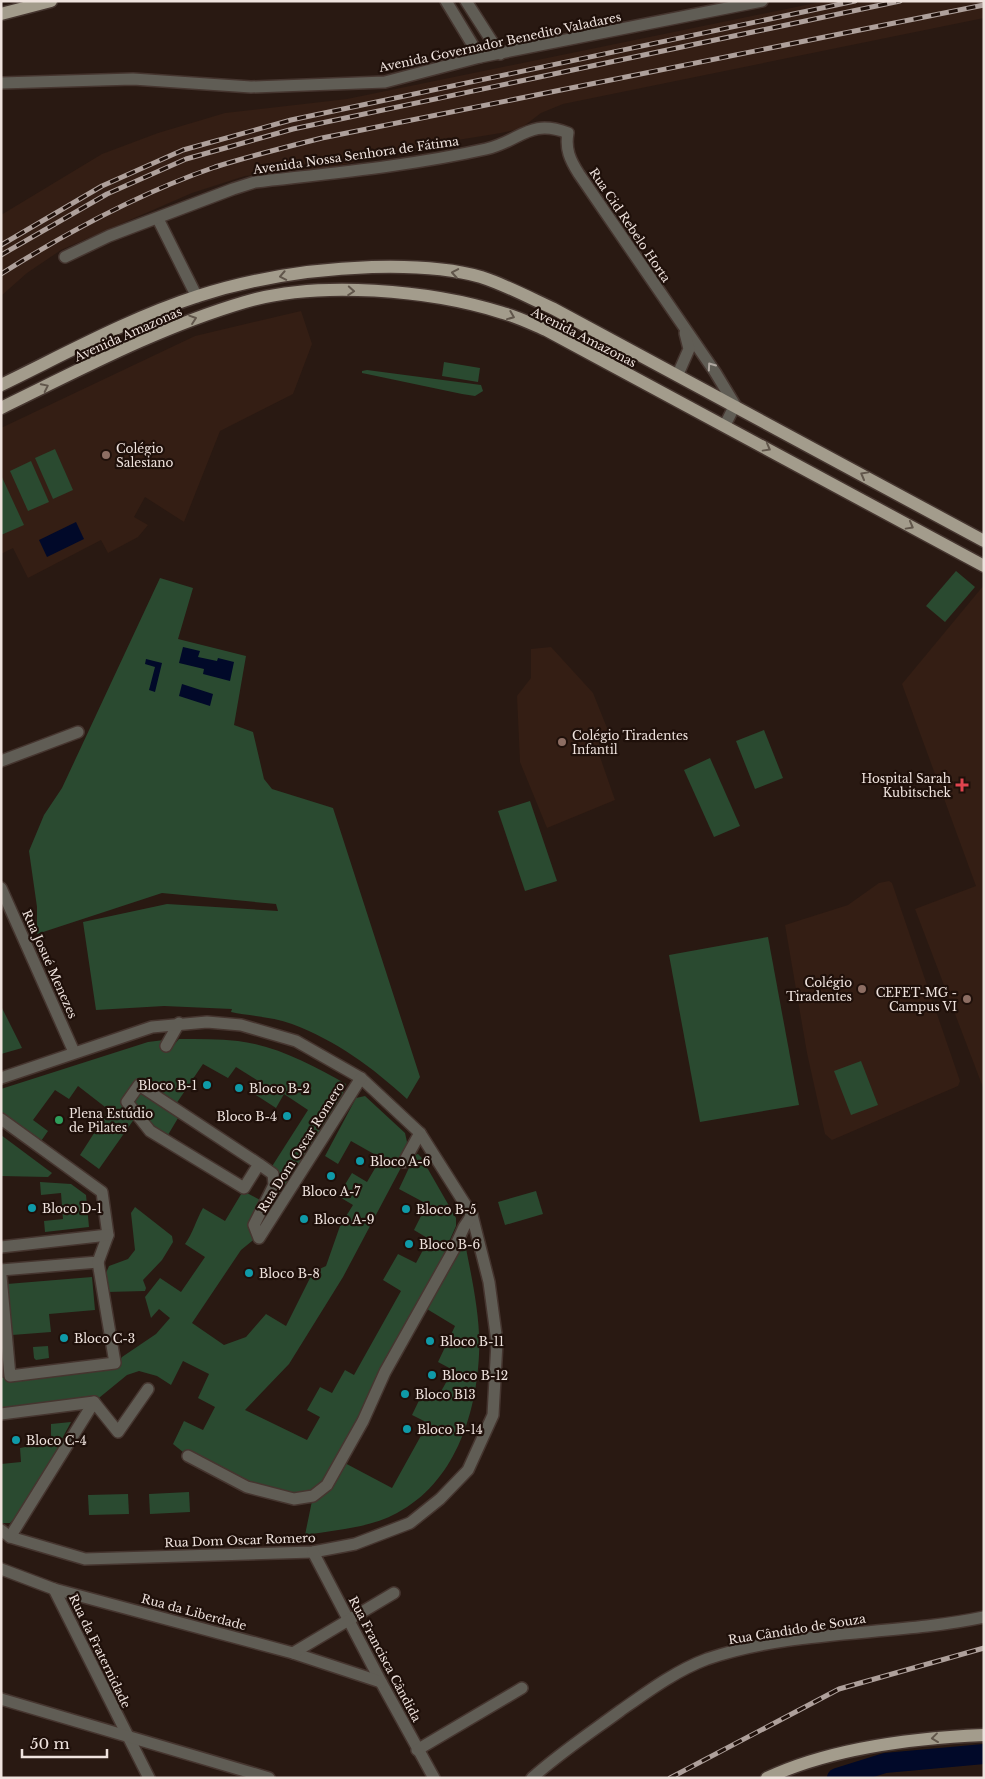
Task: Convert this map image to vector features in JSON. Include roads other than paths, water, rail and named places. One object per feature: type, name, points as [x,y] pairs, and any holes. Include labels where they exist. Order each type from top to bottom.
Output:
[{"type":"main road","points":[[1,14],[51,1]]},
{"type":"main road","name":"Avenida Amazonas","points":[[1,385],[134,322],[197,297],[246,284],[322,269],[398,267],[436,269],[481,277],[545,305],[678,374],[984,540]]},
{"type":"main road","name":"Avenida Amazonas","points":[[1,408],[172,326],[247,301],[325,289],[404,293],[464,302],[505,313],[546,330],[984,566]]},
{"type":"main road","points":[[768,1778],[839,1754],[934,1738],[984,1734]]},
{"type":"street","points":[[466,1],[500,54]]},
{"type":"street","name":"Avenida Governador Benedito Valadares","points":[[1,83],[133,79],[251,87],[386,82],[480,57],[762,1]]},
{"type":"street","points":[[448,5],[480,57]]},
{"type":"street","name":"Avenida Nossa Senhora de Fátima","points":[[65,256],[109,236],[158,219],[233,188],[255,182],[443,159],[498,146],[531,129],[542,126],[553,127],[568,133]]},
{"type":"street","name":"Rua Cid Rebelo Horta","points":[[568,133],[566,144],[570,158],[579,174],[715,372],[735,406]]},
{"type":"street","points":[[158,219],[197,297]]},
{"type":"street","name":"Rua Cid Rebelo Horta","points":[[678,374],[689,349],[684,328]]},
{"type":"street","points":[[724,425],[735,406]]},
{"type":"street","points":[[1,761],[78,732]]},
{"type":"street","name":"Rua Josué Menezes","points":[[1,888],[74,1052]]},
{"type":"street","points":[[1,919],[13,915]]},
{"type":"street","name":"Rua Dom Oscar Romero","points":[[1,1078],[74,1052],[152,1028],[179,1023],[207,1022],[241,1025],[296,1041],[361,1078],[420,1133],[472,1215],[489,1282],[497,1342],[493,1415],[482,1443],[468,1470],[440,1499],[410,1523],[355,1544],[313,1552],[84,1559],[6,1534]]},
{"type":"street","points":[[166,1046],[179,1023]]},
{"type":"street","name":"Rua Dom Oscar Romero","points":[[259,1164],[244,1188],[150,1131],[126,1102],[139,1084],[259,1164],[273,1174],[274,1185],[254,1225],[259,1238],[361,1078]]},
{"type":"street","points":[[1,1119],[102,1192],[108,1236],[98,1262],[115,1363],[10,1376],[3,1318],[1,1276]]},
{"type":"street","points":[[404,1162],[420,1133]]},
{"type":"street","points":[[188,1456],[247,1487],[294,1499],[313,1496],[327,1485],[363,1421],[385,1372],[472,1215]]},
{"type":"street","points":[[1,1247],[108,1236]]},
{"type":"street","points":[[1,1270],[98,1262]]},
{"type":"street","points":[[94,1402],[118,1432],[148,1389]]},
{"type":"street","points":[[1,1414],[94,1402]]},
{"type":"street","points":[[6,1534],[94,1402]]},
{"type":"street","name":"Rua Francisca Cândida","points":[[313,1552],[417,1750],[434,1778]]},
{"type":"street","name":"Rua da Liberdade","points":[[1,1569],[54,1589],[293,1653],[381,1682]]},
{"type":"street","name":"Rua da Fraternidade","points":[[54,1589],[149,1778]]},
{"type":"street","points":[[293,1653],[394,1593]]},
{"type":"street","name":"Rua Cândido de Souza","points":[[532,1778],[556,1756],[651,1690],[672,1676],[706,1660],[744,1649],[848,1633],[953,1624],[984,1617]]},
{"type":"street","points":[[417,1750],[522,1688]]},
{"type":"street","points":[[1,1699],[269,1778]]},
{"type":"water","points":[[76,522],[84,539],[47,557],[39,540]]},
{"type":"water","points":[[183,647],[200,651],[198,657],[217,661],[218,658],[234,662],[230,681],[203,674],[204,669],[179,663]]},
{"type":"water","points":[[146,659],[162,663],[155,692],[149,690],[155,667],[145,664]]},
{"type":"water","points":[[182,684],[213,694],[210,706],[179,696]]},
{"type":"waterway","points":[[837,1778],[885,1763],[984,1754]]},
{"type":"railway","points":[[1,245],[102,186],[183,150],[291,120],[855,1]]},
{"type":"railway","points":[[1,255],[107,194],[186,159],[293,129],[900,1]]},
{"type":"railway","points":[[1,274],[79,228],[132,201],[187,177],[255,155],[322,138],[984,5]]},
{"type":"railway","points":[[670,1778],[839,1689],[984,1648]]},
{"type":"place","name":"Colégio Salesiano","points":[[106,455]]},
{"type":"place","name":"Colégio Tiradentes Infantil","points":[[562,742]]},
{"type":"place","name":"Hospital Sarah Kubitschek","points":[[962,785]]},
{"type":"place","name":"Colégio Tiradentes","points":[[862,989]]},
{"type":"place","name":"CEFET-MG - Campus VI","points":[[967,999]]},
{"type":"place","name":"Bloco B-1","points":[[207,1085]]},
{"type":"place","name":"Bloco B-2","points":[[239,1088]]},
{"type":"place","name":"Bloco B-4","points":[[287,1116]]},
{"type":"place","name":"Plena Estúdio de Pilates","points":[[59,1120]]},
{"type":"place","name":"Bloco A-6","points":[[360,1161]]},
{"type":"place","name":"Bloco A-7","points":[[331,1176]]},
{"type":"place","name":"Bloco D-1","points":[[32,1208]]},
{"type":"place","name":"Bloco B-5","points":[[406,1209]]},
{"type":"place","name":"Bloco A-9","points":[[304,1219]]},
{"type":"place","name":"Bloco B-6","points":[[409,1244]]},
{"type":"place","name":"Bloco B-8","points":[[249,1273]]},
{"type":"place","name":"Bloco C-3","points":[[64,1338]]},
{"type":"place","name":"Bloco B-11","points":[[430,1341]]},
{"type":"place","name":"Bloco B-12","points":[[432,1375]]},
{"type":"place","name":"Bloco B13","points":[[405,1394]]},
{"type":"place","name":"Bloco B-14","points":[[407,1429]]},
{"type":"place","name":"Bloco C-4","points":[[16,1440]]}]
